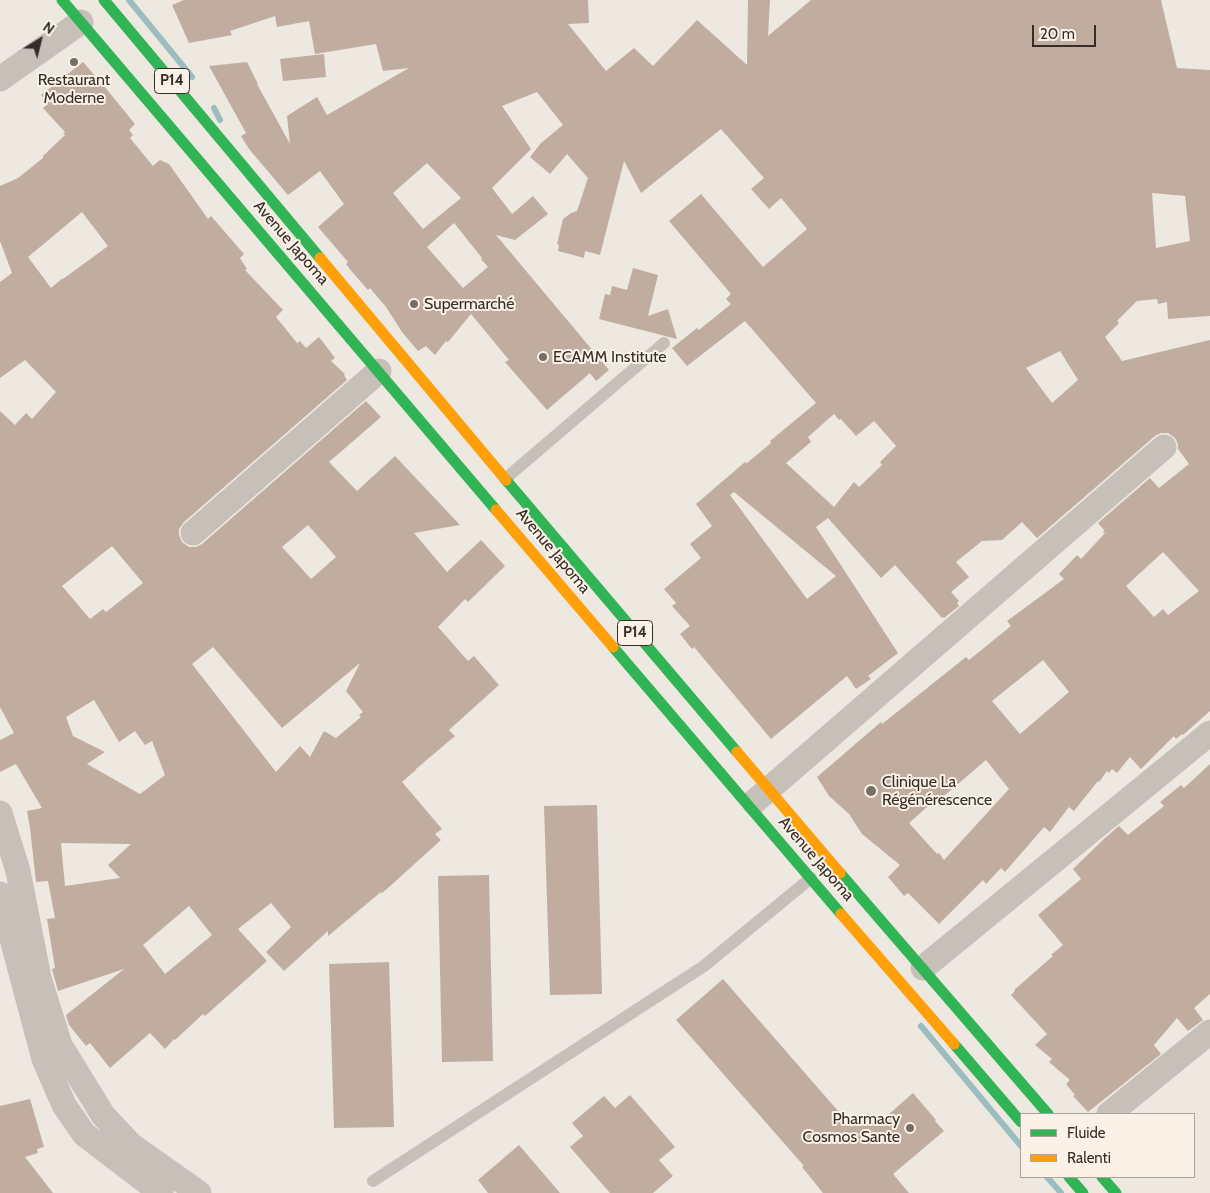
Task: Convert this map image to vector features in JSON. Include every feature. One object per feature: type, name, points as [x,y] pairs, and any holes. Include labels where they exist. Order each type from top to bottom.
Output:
[{"type":"main road","name":"Avenue Japoma","points":[[62,0],[749,807],[1020,1121]]},
{"type":"main road","name":"Avenue Japoma","points":[[104,0],[505,479],[1047,1113]]},
{"type":"main road","points":[[1070,1178],[1083,1193]]},
{"type":"main road","points":[[1103,1178],[1116,1193]]},
{"type":"street","points":[[0,79],[81,22]]},
{"type":"street","points":[[193,533],[379,371]]},
{"type":"street","points":[[749,807],[1164,447]]},
{"type":"street","points":[[923,968],[1210,732]]},
{"type":"street","points":[[0,813],[18,871],[39,978],[60,1045],[103,1116],[131,1145],[200,1193]]},
{"type":"street","points":[[0,894],[44,1059],[64,1105],[84,1134],[162,1193]]},
{"type":"street","points":[[1110,1113],[1210,1032]]},
{"type":"lane","points":[[505,479],[664,343]]},
{"type":"lane","points":[[373,1181],[704,966],[812,878]]},
{"type":"building","points":[[184,0],[588,0],[589,23],[568,24],[606,71],[634,48],[653,66],[697,20],[747,65],[748,0],[770,0],[768,36],[811,0],[1161,0],[1177,68],[1210,70],[1210,316],[1168,319],[1167,302],[1158,304],[1157,299],[1137,301],[1117,321],[1119,323],[1105,337],[1122,361],[1210,340],[1210,711],[1183,735],[1176,739],[1174,736],[1141,769],[1130,757],[1117,773],[1112,769],[1109,773],[1107,771],[1074,811],[1069,807],[1050,832],[1044,827],[1005,872],[1001,868],[986,884],[983,880],[939,924],[908,893],[904,896],[888,877],[900,865],[862,834],[849,814],[829,796],[817,777],[881,722],[882,724],[966,657],[969,660],[1011,626],[1007,621],[1064,579],[1059,574],[1077,555],[1081,559],[1105,533],[1098,523],[1150,478],[1159,488],[1189,464],[1178,449],[1175,438],[1168,433],[1161,433],[1155,436],[1037,538],[1022,522],[1002,540],[982,541],[956,562],[969,577],[951,592],[959,601],[957,603],[959,606],[944,618],[895,565],[881,578],[828,518],[816,527],[898,653],[868,676],[871,679],[856,689],[847,676],[771,739],[694,647],[692,649],[680,634],[690,626],[672,606],[676,603],[664,589],[701,558],[690,544],[712,526],[696,504],[745,462],[747,463],[771,443],[770,441],[816,403],[745,321],[687,366],[672,348],[697,328],[699,330],[731,304],[726,299],[731,294],[669,221],[701,194],[763,267],[807,229],[781,198],[769,209],[751,189],[764,178],[721,129],[641,193],[624,161],[600,255],[585,251],[584,258],[558,251],[559,245],[557,244],[563,219],[577,211],[588,178],[567,154],[550,174],[530,157],[541,143],[563,125],[537,92],[502,106],[531,149],[492,188],[512,214],[533,196],[548,214],[515,240],[496,235],[609,370],[596,381],[590,373],[547,410],[505,362],[509,360],[471,314],[435,355],[426,346],[418,351],[402,332],[386,307],[370,288],[368,290],[353,273],[346,264],[348,262],[318,227],[344,204],[320,171],[288,195],[249,149],[241,136],[246,133],[209,66],[247,62],[290,144],[287,116],[317,97],[327,115],[409,68],[383,71],[376,44],[315,54],[309,21],[277,27],[275,16],[230,31],[232,35],[189,43],[172,5]],"holes":[[[427,163],[461,198],[423,229],[393,193]],[[1152,193],[1185,196],[1190,241],[1156,248]],[[454,223],[488,267],[463,288],[427,247]],[[1060,351],[1078,380],[1052,403],[1026,368]],[[834,414],[856,436],[874,421],[896,446],[880,462],[882,465],[859,487],[854,482],[834,507],[786,463],[811,442],[808,437]],[[734,492],[836,576],[807,599],[730,495]],[[1163,552],[1199,591],[1168,615],[1163,609],[1154,617],[1126,586]],[[1043,660],[1069,692],[1020,734],[992,701]],[[986,760],[1009,789],[944,860],[909,823]]]},
{"type":"building","points":[[324,54],[326,77],[283,81],[280,59]]},
{"type":"building","points":[[83,62],[135,124],[129,130],[133,135],[130,138],[153,166],[160,160],[169,164],[208,219],[211,216],[244,254],[240,258],[247,269],[245,270],[283,310],[276,317],[297,343],[300,341],[306,348],[319,337],[335,358],[331,361],[345,374],[347,380],[184,522],[179,529],[182,542],[189,547],[196,547],[202,544],[366,401],[381,417],[329,462],[357,491],[395,456],[460,525],[414,533],[447,572],[481,540],[505,566],[468,602],[465,599],[438,627],[468,661],[474,656],[499,685],[449,730],[455,736],[402,782],[442,829],[435,834],[441,840],[388,888],[328,936],[328,931],[284,971],[266,952],[291,927],[271,903],[238,929],[267,961],[205,1016],[203,1014],[174,1039],[165,1049],[150,1033],[110,1068],[90,1043],[86,1046],[69,1025],[66,1015],[124,969],[58,991],[52,969],[55,968],[47,919],[55,918],[48,881],[36,882],[27,811],[42,808],[16,764],[0,772],[0,740],[14,733],[0,707],[0,411],[15,425],[26,413],[32,419],[56,392],[25,360],[0,378],[0,282],[12,273],[0,241],[0,186],[18,178],[43,158],[65,135],[63,134],[65,132],[43,108],[48,104],[41,95]],"holes":[[[82,212],[108,246],[51,288],[28,257]],[[308,525],[336,557],[311,579],[282,547]],[[112,546],[143,583],[106,612],[103,609],[90,619],[62,586]],[[213,647],[282,728],[360,663],[346,691],[363,712],[359,715],[361,717],[336,738],[324,731],[310,757],[300,746],[276,772],[192,664]],[[94,700],[119,742],[135,731],[145,745],[152,741],[165,775],[140,794],[87,764],[105,752],[73,736],[66,717]],[[61,843],[131,844],[108,865],[120,878],[65,886]],[[189,906],[212,935],[165,974],[143,945]]]},
{"type":"building","points":[[633,268],[658,275],[648,316],[668,309],[677,339],[599,319],[605,294],[610,295],[612,286],[627,290]]},
{"type":"building","points":[[1210,764],[1210,994],[1194,1008],[1203,1020],[1188,1031],[1177,1018],[1154,1045],[1161,1054],[1088,1112],[1073,1096],[1075,1095],[1066,1084],[1070,1080],[1049,1062],[1052,1059],[1035,1045],[1047,1034],[1011,995],[1014,990],[1063,945],[1038,915],[1081,879],[1073,869],[1105,838],[1119,826],[1128,835],[1164,806],[1160,802],[1181,785],[1184,788]]},
{"type":"building","points":[[597,805],[602,994],[550,995],[544,806]]},
{"type":"building","points":[[489,875],[493,1061],[442,1062],[438,876]]},
{"type":"building","points":[[389,962],[394,1127],[334,1128],[329,964]]},
{"type":"building","points":[[723,979],[852,1127],[868,1113],[880,1122],[913,1093],[944,1131],[893,1174],[909,1193],[823,1193],[802,1167],[804,1166],[676,1020]]},
{"type":"building","points":[[630,1095],[675,1147],[659,1160],[673,1176],[653,1193],[610,1193],[570,1147],[583,1136],[572,1123],[604,1096],[615,1108]]},
{"type":"building","points":[[30,1099],[44,1147],[37,1149],[38,1153],[25,1157],[53,1193],[0,1193],[0,1106]]},
{"type":"building","points":[[519,1145],[560,1193],[488,1193],[478,1180]]},
{"type":"waterway","points":[[129,0],[192,77]]},
{"type":"waterway","points":[[214,108],[220,120]]},
{"type":"waterway","points":[[921,1026],[1020,1145]]},
{"type":"waterway","points":[[1048,1178],[1061,1193]]},
{"type":"traffic: fast","points":[[62,0],[496,510]]},
{"type":"traffic: fast","points":[[104,0],[320,258]]},
{"type":"traffic: fast","points":[[506,480],[737,752]]},
{"type":"traffic: fast","points":[[613,647],[841,914]]},
{"type":"traffic: fast","points":[[840,873],[1047,1113]]},
{"type":"traffic: fast","points":[[954,1044],[1020,1121]]},
{"type":"traffic: fast","points":[[1070,1178],[1083,1193]]},
{"type":"traffic: fast","points":[[1103,1178],[1116,1193]]},
{"type":"traffic: slow","points":[[320,258],[506,480]]},
{"type":"traffic: slow","points":[[496,510],[613,647]]},
{"type":"traffic: slow","points":[[737,752],[840,873]]},
{"type":"traffic: slow","points":[[841,914],[954,1044]]},
{"type":"place","name":"Restaurant Moderne","points":[[74,62]]},
{"type":"place","name":"Supermarché","points":[[414,304]]},
{"type":"place","name":"ECAMM Institute","points":[[543,357]]},
{"type":"place","name":"Clinique La Régénérescence","points":[[871,791]]},
{"type":"place","name":"Pharmacy Cosmos Sante","points":[[910,1128]]}]
